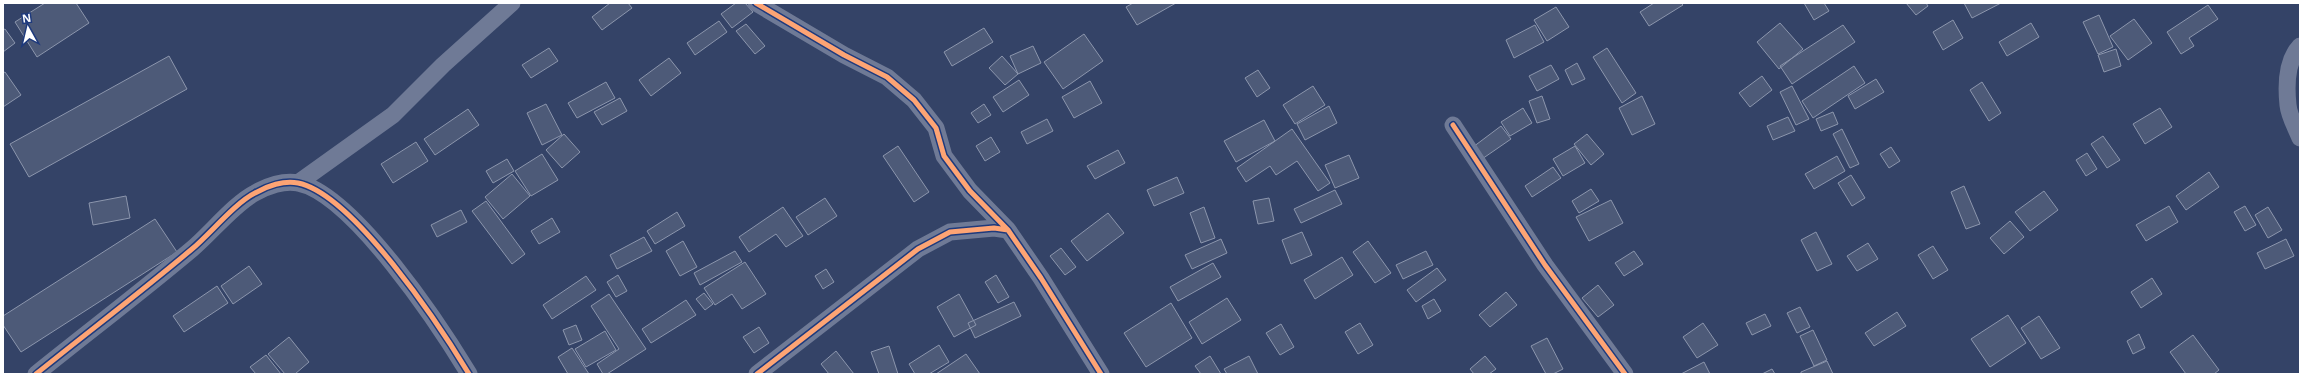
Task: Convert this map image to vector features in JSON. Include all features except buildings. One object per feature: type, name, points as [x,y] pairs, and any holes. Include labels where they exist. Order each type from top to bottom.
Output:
[{"type":"street","points":[[298,183],[393,115],[443,65],[512,3]]},
{"type":"street","points":[[756,3],[844,55],[887,77],[914,100],[936,128],[944,156],[970,191],[1008,230],[1041,278],[1101,374]]},
{"type":"street","points":[[2300,46],[2290,60],[2288,106],[2300,138]]},
{"type":"street","points":[[1453,125],[1545,265],[1625,374]]},
{"type":"street","points":[[36,374],[193,248],[254,193],[278,184],[298,183],[315,189],[341,208],[382,250],[469,374]]},
{"type":"street","points":[[758,374],[918,249],[950,232],[994,228],[1008,230]]},
{"type":"cycle path","points":[[756,3],[844,55],[887,77],[914,100],[936,128],[944,156],[970,191],[1008,230]]},
{"type":"cycle path","points":[[1453,125],[1545,265],[1625,374]]},
{"type":"cycle path","points":[[36,374],[192,249],[239,204],[260,190],[287,182],[298,183],[320,192],[344,211],[369,236],[417,295],[456,352],[469,374]]},
{"type":"cycle path","points":[[757,374],[918,249],[950,232],[994,228],[1008,230],[1041,278],[1101,374]]}]
